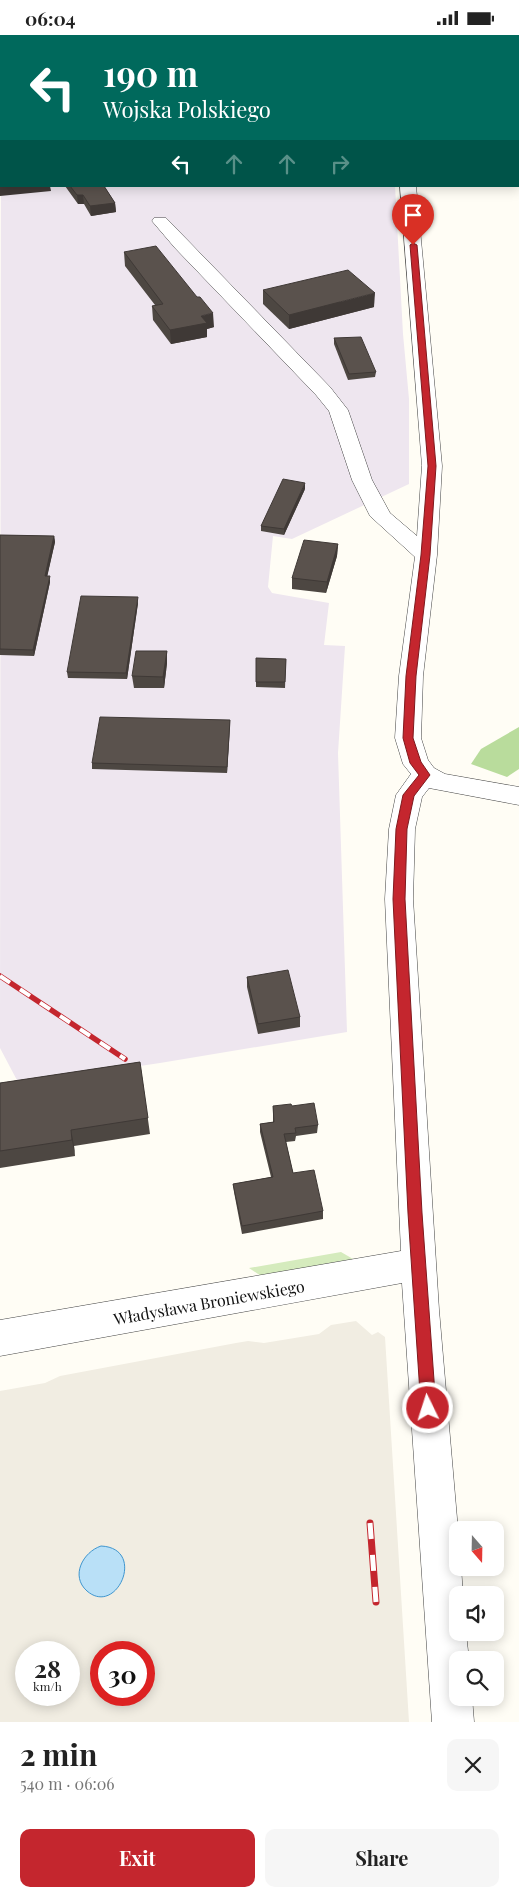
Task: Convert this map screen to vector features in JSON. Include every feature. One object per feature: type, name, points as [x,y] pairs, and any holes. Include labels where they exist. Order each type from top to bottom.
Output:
[{"type":"street","points":[[408,187],[432,466],[426,555],[411,676],[408,738],[416,763],[425,775],[439,782],[519,796]]},
{"type":"street","points":[[160,221],[323,391],[338,410],[362,480],[382,516],[426,555]]},
{"type":"street","points":[[425,775],[409,795],[402,829],[399,899],[418,1264],[453,1722]]},
{"type":"street","name":"Władysława Broniewskiego","points":[[0,1338],[418,1264]]},
{"type":"shaded area","points":[[1,187],[395,187],[403,334],[409,399],[409,484],[292,539],[273,536],[268,587],[272,593],[329,603],[324,645],[345,646],[338,753],[347,1032],[19,1084],[0,1048]]},
{"type":"shaded area","points":[[356,1321],[372,1335],[378,1332],[385,1337],[409,1722],[0,1722],[0,1391],[45,1383],[60,1376],[236,1343],[248,1341],[264,1343],[319,1334],[331,1325]]},
{"type":"green space","points":[[519,727],[519,769],[507,777],[471,764],[481,749]]},
{"type":"green space","points":[[341,1252],[353,1259],[261,1276],[249,1268]]},
{"type":"water","points":[[101,1546],[115,1550],[122,1558],[125,1568],[117,1589],[108,1595],[98,1597],[87,1591],[82,1585],[79,1572],[84,1559],[89,1553]]},
{"type":"building","points":[[71,187],[105,187],[115,203],[90,206],[83,195],[77,195]]},
{"type":"building","points":[[156,246],[197,297],[200,297],[213,313],[201,316],[207,323],[170,330],[152,306],[163,304],[124,252]]},
{"type":"building","points":[[348,270],[375,293],[289,315],[263,290]]},
{"type":"building","points":[[361,337],[376,372],[349,374],[334,338]]},
{"type":"building","points":[[283,479],[305,483],[284,529],[261,526]]},
{"type":"building","points":[[0,535],[54,536],[45,576],[50,576],[33,650],[0,649]]},
{"type":"building","points":[[304,540],[338,544],[327,582],[292,578]]},
{"type":"building","points":[[81,596],[138,597],[126,673],[67,672]]},
{"type":"building","points":[[136,651],[167,651],[163,677],[132,676]]},
{"type":"building","points":[[256,658],[286,659],[285,682],[256,682]]},
{"type":"building","points":[[100,717],[230,720],[227,767],[92,763]]},
{"type":"building","points":[[288,970],[300,1017],[258,1024],[247,977]]},
{"type":"building","points":[[140,1062],[148,1118],[71,1130],[72,1140],[0,1151],[0,1083]]},
{"type":"building","points":[[314,1103],[318,1125],[295,1128],[296,1133],[284,1134],[293,1173],[314,1170],[323,1211],[242,1226],[233,1184],[273,1177],[260,1124],[274,1122],[273,1106]]},
{"type":"railway","points":[[0,976],[125,1059]]},
{"type":"railway","points":[[370,1523],[376,1602]]},
{"type":"route","points":[[413,245],[432,466],[426,555],[411,676],[408,738],[416,763],[425,775],[409,795],[402,829],[399,899],[415,1213],[428,1408]]}]
